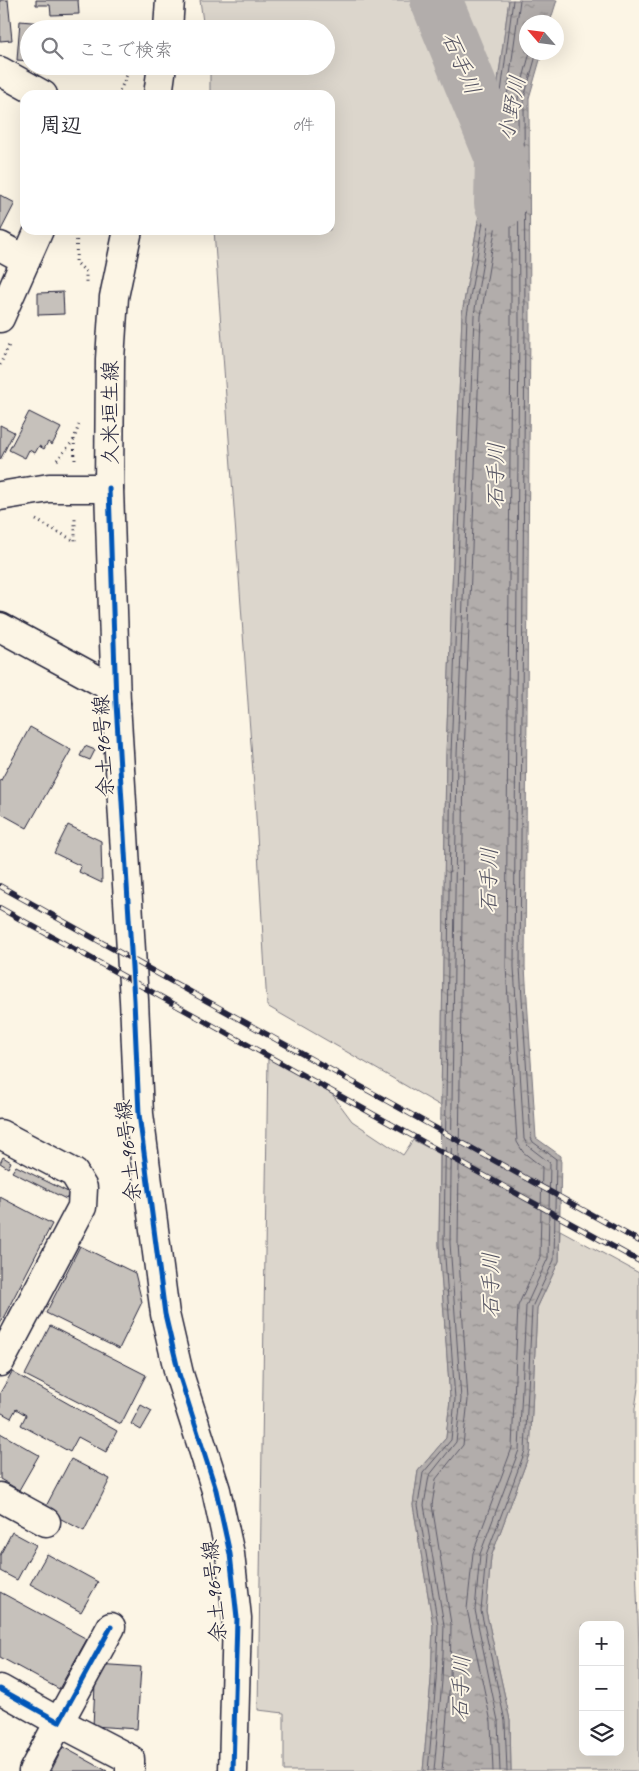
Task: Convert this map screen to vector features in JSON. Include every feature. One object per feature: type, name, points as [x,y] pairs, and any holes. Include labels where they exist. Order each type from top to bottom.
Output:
[{"type":"street","points":[[169,20],[170,0]]},
{"type":"street","points":[[0,71],[34,90]]},
{"type":"street","points":[[159,90],[161,75]]},
{"type":"street","points":[[0,318],[37,235]]},
{"type":"street","name":"久米垣生線","points":[[0,496],[49,488],[109,488],[110,359],[114,297],[127,235]]},
{"type":"street","points":[[0,246],[26,260]]},
{"type":"street","name":"余土96号線","points":[[109,488],[116,703],[139,1114],[165,1314],[179,1374],[216,1490],[230,1554],[237,1618],[233,1771]]},
{"type":"street","points":[[0,627],[107,685],[116,703]]},
{"type":"street","points":[[0,1134],[74,1174],[83,1188],[82,1207],[0,1362]]},
{"type":"street","points":[[0,1496],[46,1522]]},
{"type":"street","points":[[33,1771],[111,1627]]},
{"type":"street","points":[[0,1689],[130,1759],[130,1771]]},
{"type":"path","points":[[120,90],[127,75]]},
{"type":"path","points":[[34,518],[75,541]]},
{"type":"shaded area","points":[[200,0],[509,0],[483,192],[462,314],[446,755],[441,1106],[267,1006],[255,800],[214,235],[335,235],[335,90],[210,90],[210,75],[335,75],[335,20],[203,20]]},
{"type":"shaded area","points":[[268,1057],[332,1094],[352,1121],[403,1155],[413,1140],[440,1154],[439,1244],[450,1399],[446,1438],[418,1471],[413,1505],[433,1625],[431,1680],[423,1771],[284,1771],[284,1713],[258,1710]]},
{"type":"shaded area","points":[[560,1230],[639,1273],[639,1381],[635,1409],[635,1535],[639,1647],[639,1771],[511,1771],[510,1720],[486,1611],[491,1557],[530,1452],[537,1308],[559,1261]]},
{"type":"water","name":"小野川","points":[[509,0],[557,0],[552,15],[519,15],[519,60],[540,60],[529,98],[530,324],[525,967],[536,1138],[561,1156],[559,1261],[537,1308],[530,1452],[491,1557],[486,1611],[510,1720],[511,1771],[423,1771],[431,1680],[433,1625],[413,1505],[418,1471],[446,1438],[450,1399],[439,1244],[446,755],[462,314],[483,192]]},
{"type":"building","points":[[0,0],[8,0],[12,40],[0,41]]},
{"type":"building","points":[[36,0],[78,0],[79,14],[51,15],[50,5],[36,5]]},
{"type":"building","points":[[20,21],[20,60],[17,60]]},
{"type":"building","points":[[0,195],[15,203],[0,232]]},
{"type":"building","points":[[63,292],[64,314],[38,315],[38,293]]},
{"type":"building","points":[[29,412],[61,428],[52,445],[48,442],[44,449],[39,446],[35,453],[29,450],[25,458],[9,450]]},
{"type":"building","points":[[0,425],[14,432],[0,460]]},
{"type":"building","points":[[30,727],[71,750],[27,828],[0,813],[0,782]]},
{"type":"building","points":[[85,746],[95,750],[90,760],[80,756]]},
{"type":"building","points":[[68,825],[101,841],[102,883],[79,872],[81,866],[54,853]]},
{"type":"building","points":[[3,1157],[11,1162],[8,1168],[0,1163]]},
{"type":"building","points":[[16,1166],[70,1193],[66,1199],[12,1172]]},
{"type":"building","points":[[0,1197],[52,1224],[0,1324]]},
{"type":"building","points":[[80,1246],[135,1273],[142,1302],[119,1349],[46,1313]]},
{"type":"building","points":[[50,1326],[146,1375],[121,1424],[25,1375]]},
{"type":"building","points":[[12,1372],[117,1431],[106,1452],[78,1437],[70,1452],[21,1425],[26,1415],[16,1409],[11,1418],[0,1412],[0,1393]]},
{"type":"building","points":[[141,1405],[152,1411],[141,1430],[131,1424]]},
{"type":"building","points":[[0,1433],[39,1455],[19,1490],[0,1479]]},
{"type":"building","points":[[71,1459],[110,1479],[84,1531],[44,1510]]},
{"type":"building","points":[[12,1532],[36,1545],[17,1580],[0,1571],[0,1555]]},
{"type":"building","points":[[47,1554],[98,1582],[81,1612],[30,1584]]},
{"type":"building","points":[[0,1592],[87,1639],[59,1689],[0,1657]]},
{"type":"building","points":[[96,1664],[141,1667],[137,1729],[93,1726]]},
{"type":"building","points":[[63,1747],[107,1771],[51,1771]]},
{"type":"waterway","name":"石手川","points":[[436,0],[501,158],[500,203]]},
{"type":"railway","points":[[0,886],[639,1241]]},
{"type":"railway","points":[[0,908],[639,1261]]},
{"type":"cycle path","points":[[109,488],[116,703],[139,1114],[165,1314],[179,1374],[216,1490],[230,1554],[237,1618],[233,1771]]},
{"type":"cycle path","points":[[0,1689],[59,1722],[111,1627]]}]
